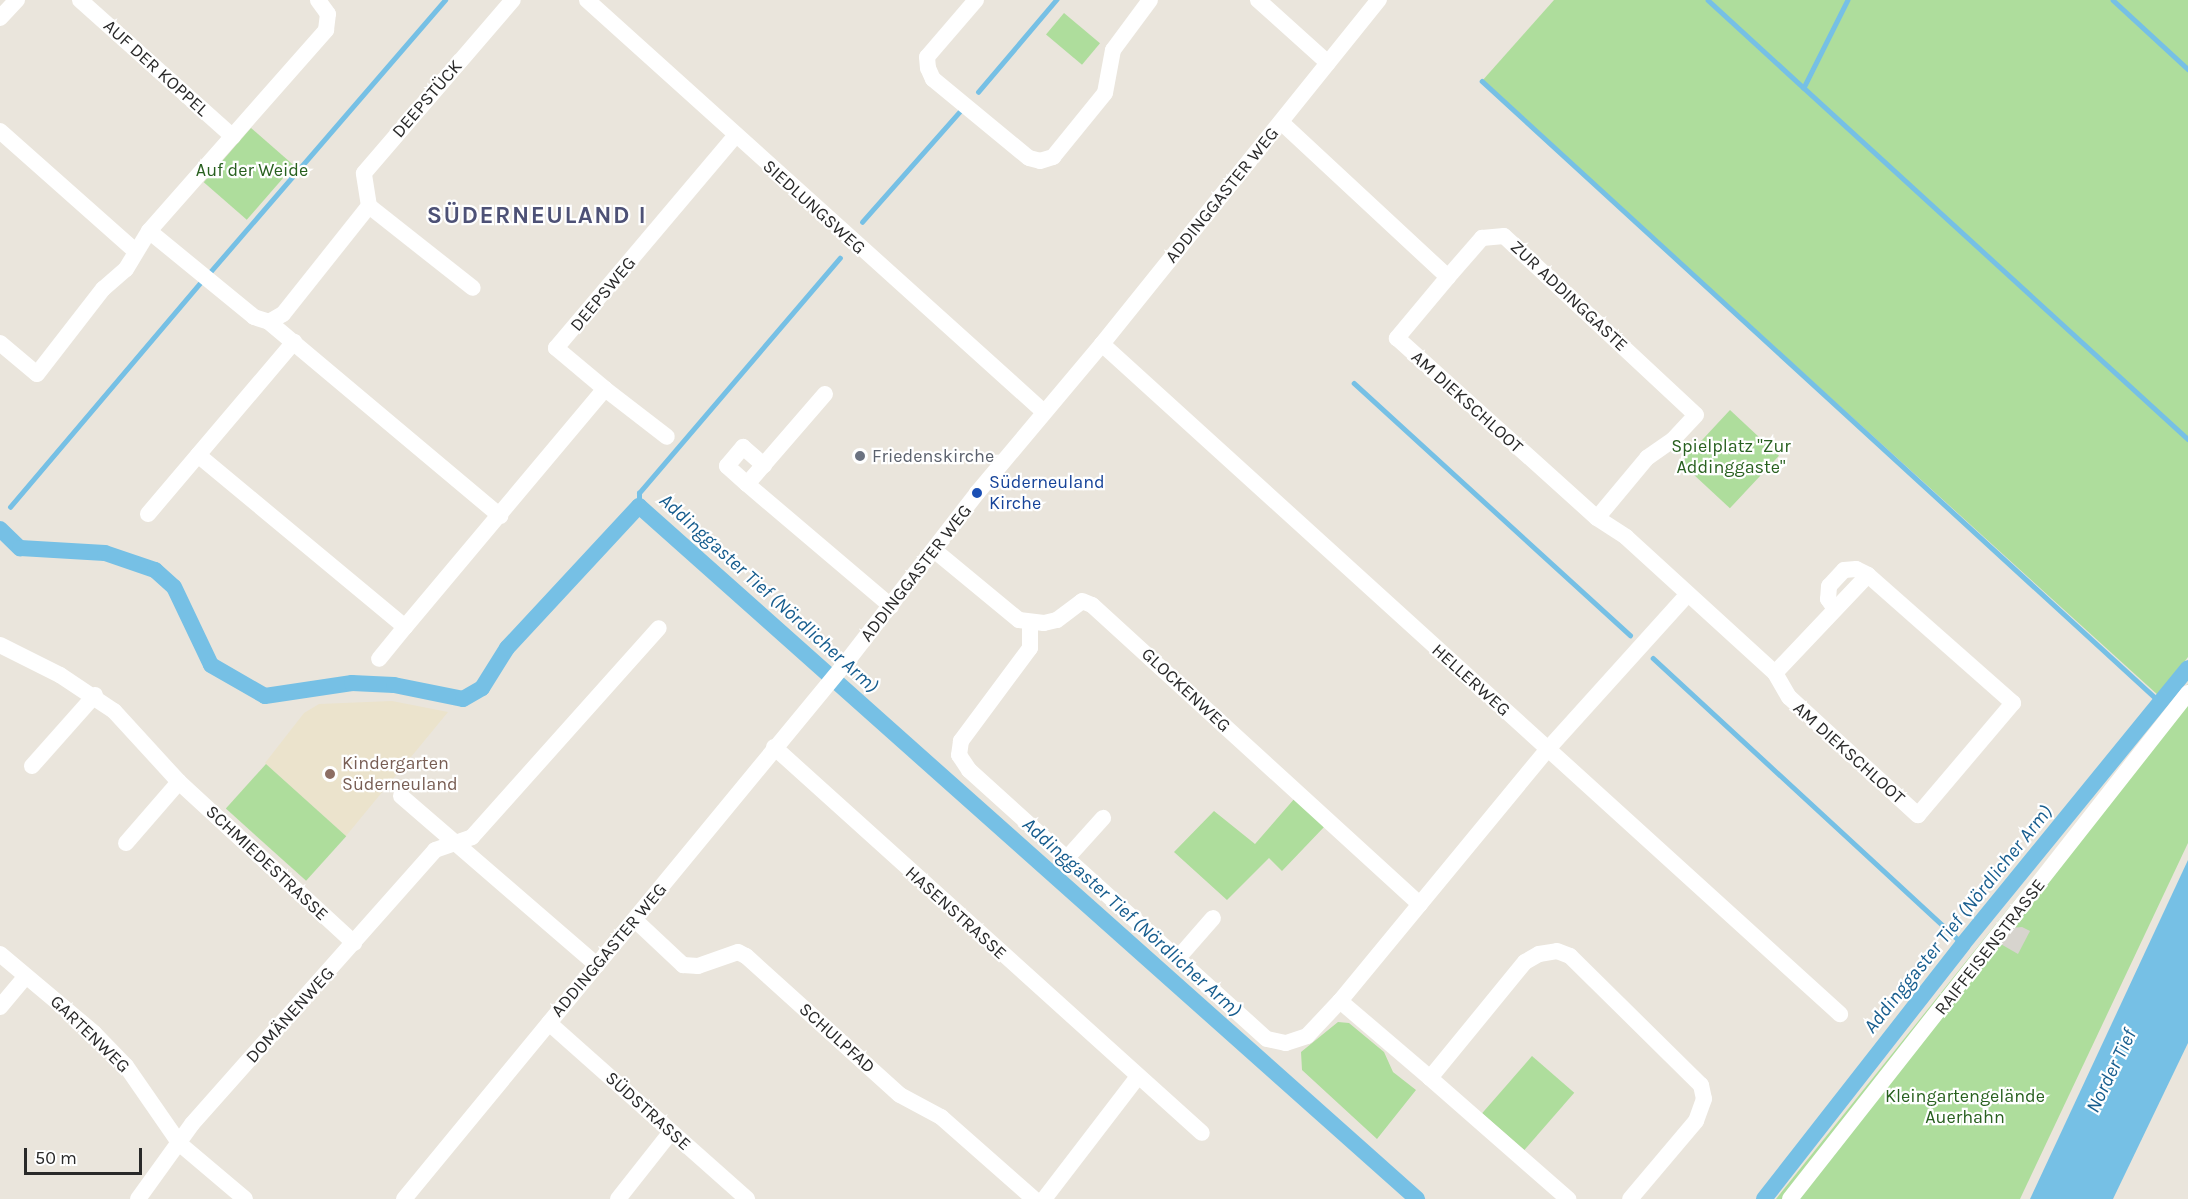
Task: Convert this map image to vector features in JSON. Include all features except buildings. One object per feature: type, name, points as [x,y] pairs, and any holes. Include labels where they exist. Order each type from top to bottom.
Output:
[{"type":"street","points":[[0,18],[17,0]]},
{"type":"street","name":"AUF DER KOPPEL","points":[[80,0],[233,137]]},
{"type":"street","points":[[0,343],[37,374],[103,289],[126,269],[134,250],[149,231],[326,30],[328,14],[318,0]]},
{"type":"street","name":"DEEPSTÜCK","points":[[369,206],[364,173],[513,0]]},
{"type":"street","name":"SIEDLUNGSWEG","points":[[587,0],[1044,412]]},
{"type":"street","points":[[976,0],[927,57],[928,68],[933,79],[1029,158],[1040,161],[1053,157],[1104,93],[1113,50],[1150,0]]},
{"type":"street","points":[[1258,0],[1328,63]]},
{"type":"street","name":"ADDINGGASTER WEG","points":[[404,1199],[635,920],[774,747],[824,690],[1044,412],[1102,344],[1379,0]]},
{"type":"street","points":[[1281,122],[1448,277]]},
{"type":"street","points":[[0,130],[134,250]]},
{"type":"street","name":"DEEPSWEG","points":[[667,436],[556,348],[736,135]]},
{"type":"street","points":[[269,322],[283,314],[369,206],[473,288]]},
{"type":"street","points":[[149,231],[254,317],[269,322],[294,342],[374,407],[500,516]]},
{"type":"street","name":"ZUR ADDINGGASTE","points":[[1448,277],[1482,238],[1504,237],[1696,415],[1674,439],[1647,458],[1603,523]]},
{"type":"street","name":"AM DIEKSCHLOOT","points":[[1448,277],[1397,338],[1603,523],[1626,537],[1775,673],[1789,698],[1918,815],[2013,703],[1868,575],[1775,673]]},
{"type":"street","points":[[148,514],[294,342]]},
{"type":"street","name":"HELLERWEG","points":[[1102,344],[1840,1014]]},
{"type":"street","points":[[379,659],[605,389]]},
{"type":"street","points":[[747,484],[825,394]]},
{"type":"street","points":[[764,465],[743,447],[727,466],[891,606]]},
{"type":"street","points":[[198,455],[405,627]]},
{"type":"street","points":[[934,550],[1019,620],[1030,624],[1030,648],[961,741],[960,755],[969,771],[1267,1039],[1286,1043],[1307,1036],[1340,1001],[1547,750],[1688,594]]},
{"type":"street","name":"GLOCKENWEG","points":[[1030,624],[1057,620],[1082,601],[1092,605],[1420,904]]},
{"type":"street","name":"DOMÄNENWEG","points":[[138,1199],[180,1144],[192,1124],[435,850],[472,837],[659,628]]},
{"type":"street","name":"SCHMIEDESTRASSE","points":[[0,645],[95,696],[114,711],[179,782],[354,943]]},
{"type":"street","name":"RAIFFEISENSTRASSE","points":[[1790,1199],[2188,693]]},
{"type":"street","points":[[32,766],[95,696]]},
{"type":"street","name":"HASENSTRASSE","points":[[774,747],[1137,1078],[1202,1133]]},
{"type":"street","points":[[126,843],[179,782]]},
{"type":"street","points":[[401,796],[597,965]]},
{"type":"street","points":[[1067,858],[1103,818]]},
{"type":"street","points":[[1178,958],[1213,918]]},
{"type":"street","name":"SCHULPFAD","points":[[635,920],[683,964],[698,966],[738,952],[746,956],[900,1095],[941,1117],[1034,1199]]},
{"type":"street","points":[[1430,1078],[1525,962],[1539,954],[1557,951],[1570,956],[1701,1085],[1704,1099],[1696,1121],[1630,1199]]},
{"type":"street","name":"GARTENWEG","points":[[0,954],[94,1033],[126,1066],[180,1144],[245,1199]]},
{"type":"street","points":[[0,1007],[26,976]]},
{"type":"street","points":[[1340,1001],[1568,1199]]},
{"type":"street","name":"SÜDSTRASSE","points":[[549,1023],[747,1199]]},
{"type":"street","points":[[1044,1199],[1137,1078]]},
{"type":"street","points":[[618,1199],[671,1132]]},
{"type":"shaded area","points":[[392,701],[448,712],[346,836],[265,763],[304,713],[319,704]]},
{"type":"shaded area","points":[[2022,927],[2030,931],[2018,954],[1999,943],[2010,928]]},
{"type":"green space","points":[[1554,0],[2188,0],[2188,657],[2159,696],[1482,81]]},
{"type":"green space","points":[[1064,13],[1100,43],[1082,65],[1046,34]]},
{"type":"green space","name":"Auf der Weide","points":[[251,128],[294,165],[247,220],[204,182]]},
{"type":"green space","name":"Spielplatz \"Zur Addinggaste\"","points":[[1730,410],[1779,456],[1730,508],[1681,463]]},
{"type":"green space","name":"Kleingartengelände Auerhahn","points":[[2188,684],[2188,843],[2020,1199],[1776,1199]]},
{"type":"green space","points":[[266,764],[346,836],[306,881],[226,809]]},
{"type":"green space","points":[[1295,798],[1325,826],[1282,871],[1269,858],[1227,900],[1174,852],[1214,811],[1255,844]]},
{"type":"green space","points":[[1338,1022],[1349,1023],[1384,1052],[1393,1072],[1416,1090],[1377,1139],[1302,1070],[1301,1052]]},
{"type":"green space","points":[[1532,1056],[1574,1093],[1524,1150],[1482,1113]]},
{"type":"water","name":"Norder Tief","points":[[2188,860],[2188,1043],[2113,1199],[2030,1199]]},
{"type":"waterway","points":[[211,271],[445,0]]},
{"type":"waterway","points":[[978,92],[1056,0]]},
{"type":"waterway","points":[[1708,0],[1804,88]]},
{"type":"waterway","points":[[1848,0],[1804,88],[2188,439]]},
{"type":"waterway","points":[[2113,0],[2188,69]]},
{"type":"waterway","points":[[1482,81],[2161,703]]},
{"type":"waterway","points":[[862,222],[961,110]]},
{"type":"waterway","points":[[639,506],[639,493],[840,258]]},
{"type":"waterway","points":[[10,507],[200,283]]},
{"type":"waterway","points":[[1354,383],[1630,635]]},
{"type":"waterway","name":"Addinggaster Tief (Nördlicher Arm)","points":[[0,529],[20,548],[105,553],[155,570],[174,587],[211,665],[265,696],[352,683],[394,685],[463,699],[482,688],[507,648],[639,506],[1417,1199]]},
{"type":"waterway","points":[[1653,658],[1963,944]]},
{"type":"waterway","name":"Addinggaster Tief (Nördlicher Arm)","points":[[1764,1199],[1963,944],[2188,668]]},
{"type":"place","name":"Friedenskirche","points":[[860,456]]},
{"type":"place","name":"Süderneuland Kirche","points":[[977,493]]},
{"type":"place","name":"Kindergarten Süderneuland","points":[[330,774]]},
{"type":"district","name":"SÜDERNEULAND I","points":[[537,216]]}]
